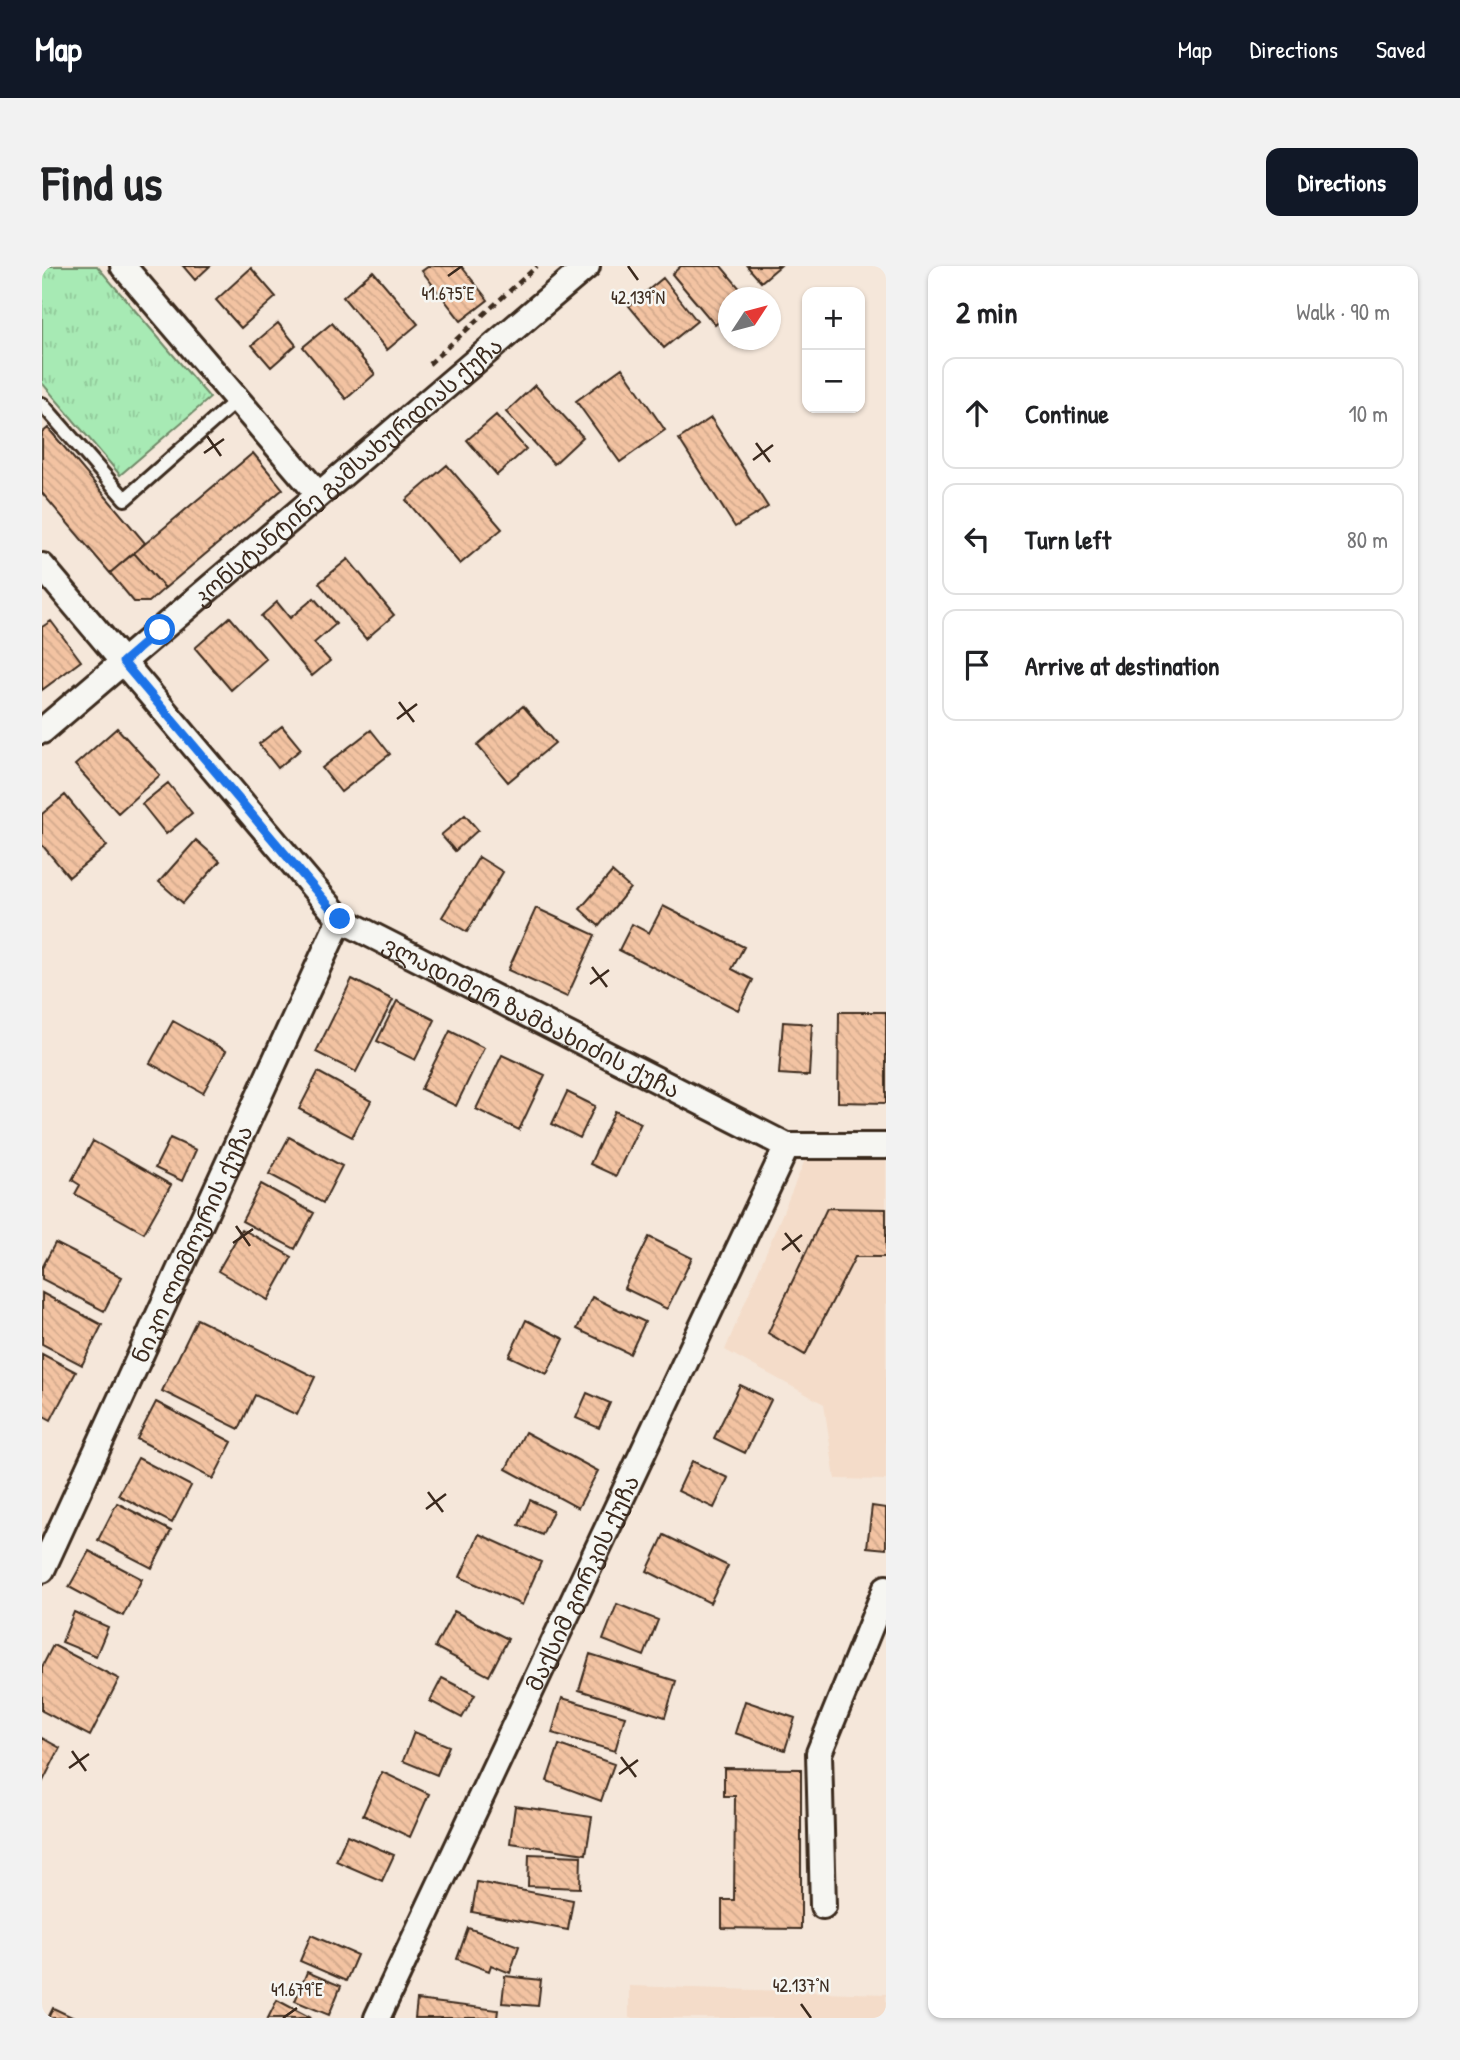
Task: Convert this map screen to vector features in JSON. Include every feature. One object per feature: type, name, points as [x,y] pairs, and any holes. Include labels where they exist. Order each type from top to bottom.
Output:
[{"type":"street","points":[[122,266],[318,495]]},
{"type":"street","name":"კონსტანტინე გამსახურდიას ქუჩა","points":[[42,731],[587,266]]},
{"type":"street","name":"ვლადიმერ ზამბახიძის ქუჩა","points":[[42,566],[340,919],[787,1146],[886,1146]]},
{"type":"street","name":"ნიკო ლომოურის ქუჩა","points":[[42,1570],[340,919]]},
{"type":"street","name":"მაქსიმ გორკის ქუჩა","points":[[377,2018],[787,1146]]},
{"type":"street","points":[[823,1906],[819,1753],[886,1588]]},
{"type":"lane","points":[[42,404],[125,499],[237,400]]},
{"type":"shaded area","points":[[807,1155],[886,1158],[886,1480],[835,1479],[824,1404],[725,1350]]},
{"type":"shaded area","points":[[629,1986],[886,1994],[886,2018],[629,2018]]},
{"type":"green space","points":[[42,266],[97,266],[210,398],[120,475],[42,383]]},
{"type":"building","points":[[183,266],[210,266],[195,280]]},
{"type":"building","points":[[429,266],[461,266],[488,300],[461,321],[422,271]]},
{"type":"building","points":[[681,266],[721,266],[739,287],[718,287],[718,322],[715,325],[672,274]]},
{"type":"building","points":[[747,266],[780,266],[761,282]]},
{"type":"building","points":[[251,268],[276,297],[241,328],[216,300]]},
{"type":"building","points":[[373,271],[418,324],[387,350],[343,297]]},
{"type":"building","points":[[663,278],[697,321],[664,348],[629,306]]},
{"type":"building","points":[[278,323],[296,345],[271,367],[252,345]]},
{"type":"building","points":[[332,323],[375,374],[346,399],[303,347]]},
{"type":"building","points":[[622,368],[665,430],[620,462],[576,401]]},
{"type":"building","points":[[535,385],[583,437],[554,464],[506,412]]},
{"type":"building","points":[[496,415],[526,449],[497,475],[467,440]]},
{"type":"building","points":[[711,418],[768,507],[735,527],[679,439]]},
{"type":"building","points":[[48,428],[145,543],[110,573],[42,493],[42,433]]},
{"type":"building","points":[[253,453],[283,489],[165,588],[134,553]]},
{"type":"building","points":[[447,465],[502,529],[460,564],[406,500]]},
{"type":"building","points":[[134,553],[165,588],[149,602],[134,602],[110,573]]},
{"type":"building","points":[[348,559],[394,615],[366,639],[319,583]]},
{"type":"building","points":[[314,598],[336,624],[314,643],[330,661],[312,676],[261,616],[277,602],[290,618]]},
{"type":"building","points":[[230,617],[266,659],[231,690],[195,648]]},
{"type":"building","points":[[51,621],[81,661],[42,690],[42,627]]},
{"type":"building","points":[[523,706],[555,743],[508,782],[477,745]]},
{"type":"building","points":[[282,726],[301,749],[278,768],[259,744]]},
{"type":"building","points":[[117,728],[160,775],[118,813],[75,765]]},
{"type":"building","points":[[371,730],[390,754],[341,792],[322,768]]},
{"type":"building","points":[[168,783],[192,813],[166,834],[142,804]]},
{"type":"building","points":[[65,795],[107,846],[69,877],[42,845],[42,814]]},
{"type":"building","points":[[465,815],[478,830],[455,851],[441,835]]},
{"type":"building","points":[[196,840],[220,861],[183,903],[159,882]]},
{"type":"building","points":[[479,857],[503,872],[467,932],[442,917]]},
{"type":"building","points":[[612,872],[630,888],[599,926],[580,909]]},
{"type":"building","points":[[663,906],[744,947],[732,969],[753,980],[738,1010],[619,950],[632,924],[649,933]]},
{"type":"building","points":[[536,908],[595,935],[567,997],[508,970]]},
{"type":"building","points":[[352,979],[393,1000],[356,1072],[316,1052]]},
{"type":"building","points":[[397,1001],[435,1020],[415,1060],[377,1041]]},
{"type":"building","points":[[839,1012],[886,1012],[886,1103],[838,1102]]},
{"type":"building","points":[[173,1021],[226,1051],[203,1093],[150,1063]]},
{"type":"building","points":[[783,1022],[812,1024],[809,1076],[779,1074]]},
{"type":"building","points":[[450,1031],[484,1048],[456,1106],[421,1089]]},
{"type":"building","points":[[502,1055],[545,1075],[519,1130],[476,1109]]},
{"type":"building","points":[[318,1072],[371,1101],[352,1137],[299,1109]]},
{"type":"building","points":[[567,1092],[595,1106],[580,1138],[552,1124]]},
{"type":"building","points":[[615,1111],[641,1123],[616,1176],[590,1164]]},
{"type":"building","points":[[289,1137],[342,1166],[323,1203],[269,1174]]},
{"type":"building","points":[[170,1138],[196,1150],[182,1181],[155,1168]]},
{"type":"building","points":[[93,1141],[171,1185],[144,1233],[75,1194],[80,1185],[72,1180]]},
{"type":"building","points":[[261,1184],[314,1213],[295,1249],[242,1221]]},
{"type":"building","points":[[827,1208],[886,1209],[886,1257],[855,1257],[805,1355],[768,1333]]},
{"type":"building","points":[[242,1229],[292,1257],[268,1300],[218,1271]]},
{"type":"building","points":[[649,1237],[692,1258],[667,1309],[624,1288]]},
{"type":"building","points":[[55,1243],[122,1277],[104,1311],[42,1279],[42,1268]]},
{"type":"building","points":[[42,1293],[102,1325],[82,1365],[42,1344]]},
{"type":"building","points":[[592,1297],[645,1322],[630,1354],[577,1329]]},
{"type":"building","points":[[197,1319],[315,1377],[297,1415],[255,1395],[239,1429],[162,1391]]},
{"type":"building","points":[[526,1320],[564,1339],[547,1374],[509,1356]]},
{"type":"building","points":[[42,1354],[76,1372],[51,1420],[42,1415]]},
{"type":"building","points":[[740,1385],[771,1400],[745,1453],[714,1438]]},
{"type":"building","points":[[587,1393],[610,1403],[599,1428],[576,1418]]},
{"type":"building","points":[[156,1402],[232,1442],[213,1479],[137,1439]]},
{"type":"building","points":[[525,1432],[598,1471],[578,1508],[506,1469]]},
{"type":"building","points":[[138,1458],[191,1486],[172,1523],[118,1495]]},
{"type":"building","points":[[692,1461],[728,1478],[714,1508],[678,1491]]},
{"type":"building","points":[[530,1500],[553,1511],[542,1535],[519,1525]]},
{"type":"building","points":[[117,1503],[171,1531],[152,1568],[98,1540]]},
{"type":"building","points":[[872,1506],[886,1508],[886,1549],[867,1547]]},
{"type":"building","points":[[479,1534],[541,1562],[522,1605],[460,1577]]},
{"type":"building","points":[[664,1535],[728,1566],[710,1603],[647,1571]]},
{"type":"building","points":[[89,1551],[142,1579],[123,1616],[69,1587]]},
{"type":"building","points":[[617,1604],[658,1620],[644,1656],[603,1640]]},
{"type":"building","points":[[454,1611],[508,1639],[489,1676],[435,1647]]},
{"type":"building","points":[[74,1612],[108,1627],[96,1656],[62,1642]]},
{"type":"building","points":[[53,1645],[119,1679],[90,1736],[42,1711],[42,1667]]},
{"type":"building","points":[[590,1654],[676,1681],[665,1717],[579,1690]]},
{"type":"building","points":[[442,1678],[475,1695],[462,1718],[430,1701]]},
{"type":"building","points":[[562,1698],[625,1716],[615,1751],[552,1733]]},
{"type":"building","points":[[745,1701],[795,1718],[785,1750],[735,1733]]},
{"type":"building","points":[[414,1732],[449,1746],[437,1775],[403,1761]]},
{"type":"building","points":[[42,1738],[60,1748],[42,1783]]},
{"type":"building","points":[[559,1745],[614,1764],[601,1801],[547,1781]]},
{"type":"building","points":[[724,1768],[801,1769],[801,1929],[722,1928],[722,1900],[734,1900],[735,1796],[724,1796]]},
{"type":"building","points":[[382,1772],[429,1794],[410,1837],[363,1815]]},
{"type":"building","points":[[515,1806],[592,1817],[586,1854],[510,1843]]},
{"type":"building","points":[[347,1835],[394,1855],[382,1881],[336,1861]]},
{"type":"building","points":[[529,1854],[581,1856],[580,1888],[528,1886]]},
{"type":"building","points":[[477,1882],[573,1900],[568,1930],[472,1912]]},
{"type":"building","points":[[468,1928],[519,1946],[510,1973],[491,1965],[489,1971],[457,1959]]},
{"type":"building","points":[[311,1935],[357,1955],[346,1981],[300,1961]]},
{"type":"building","points":[[307,1972],[341,1986],[329,2015],[295,2001]]},
{"type":"building","points":[[505,1976],[541,1980],[538,2006],[502,2003]]},
{"type":"building","points":[[277,2000],[311,2018],[268,2018]]},
{"type":"building","points":[[417,2000],[498,2010],[497,2018],[415,2018]]},
{"type":"building","points":[[53,2008],[74,2018],[48,2018]]},
{"type":"route","points":[[160,630],[123,662],[340,919]]}]
